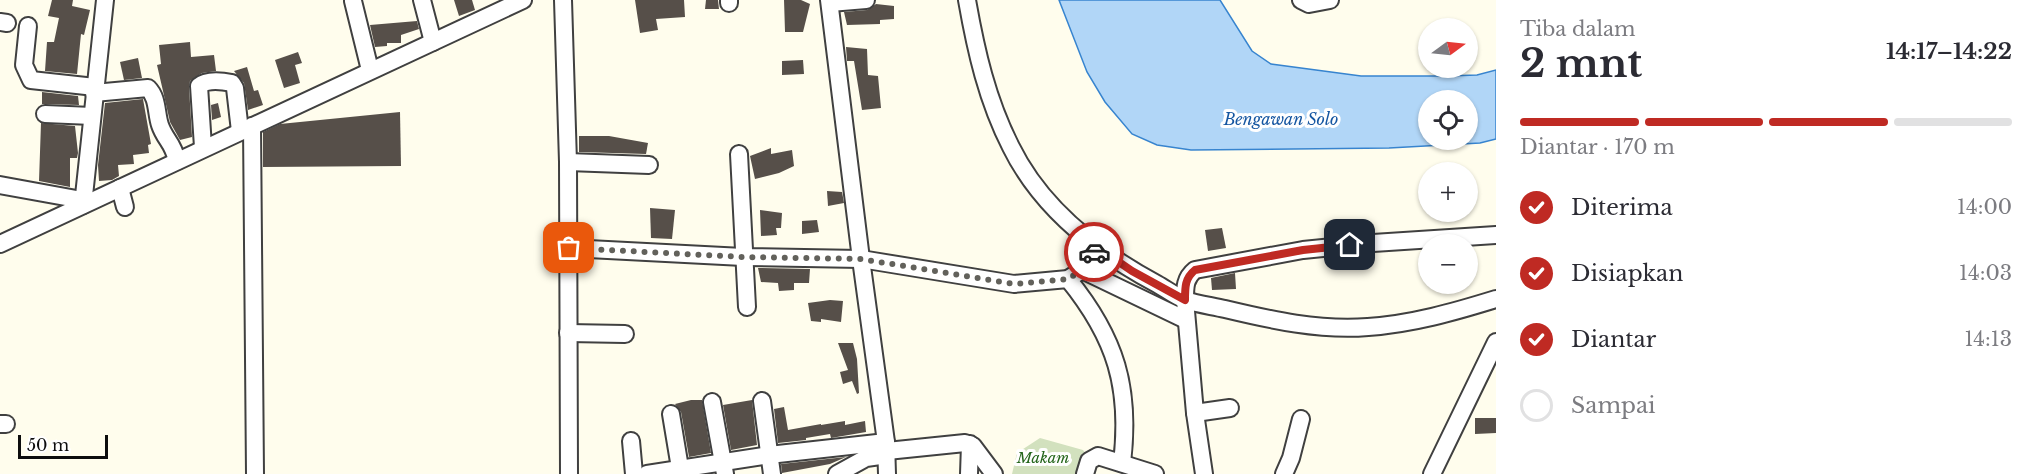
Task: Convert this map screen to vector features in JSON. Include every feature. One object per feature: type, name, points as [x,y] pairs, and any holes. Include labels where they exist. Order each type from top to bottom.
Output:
[{"type":"street","points":[[83,202],[105,0]]},
{"type":"street","points":[[422,0],[433,42]]},
{"type":"street","points":[[0,244],[83,202],[120,188],[203,147],[523,0]]},
{"type":"street","points":[[563,0],[568,162],[569,474]]},
{"type":"street","points":[[866,0],[829,1],[886,449],[887,474]]},
{"type":"street","points":[[968,0],[982,78],[1011,149],[1034,184],[1059,212],[1097,247],[1132,271],[1185,300],[1310,326],[1365,327],[1440,316],[1496,299]]},
{"type":"street","points":[[1301,0],[1309,4],[1323,1]]},
{"type":"street","points":[[352,1],[370,70]]},
{"type":"street","points":[[28,26],[24,65],[31,80],[94,90],[148,88],[154,96],[160,125],[175,149],[177,160]]},
{"type":"street","points":[[203,147],[200,86],[203,83],[224,81],[232,83],[246,129],[255,474]]},
{"type":"street","points":[[45,114],[92,116]]},
{"type":"street","points":[[739,154],[747,307]]},
{"type":"street","points":[[568,162],[649,165]]},
{"type":"street","points":[[0,185],[83,202]]},
{"type":"street","points":[[120,188],[125,207]]},
{"type":"street","points":[[1204,474],[1186,320],[1185,287],[1188,275],[1195,270],[1303,250],[1373,243],[1496,236]]},
{"type":"street","points":[[1075,275],[1091,260],[1097,247]]},
{"type":"street","points":[[569,248],[743,257],[861,259],[1014,284],[1075,275],[1186,320]]},
{"type":"street","points":[[1075,275],[1113,351],[1125,407],[1126,435],[1122,463]]},
{"type":"street","points":[[568,333],[625,334]]},
{"type":"street","points":[[1432,474],[1496,342]]},
{"type":"street","points":[[762,401],[772,474]]},
{"type":"street","points":[[712,402],[724,468]]},
{"type":"street","points":[[1196,413],[1230,408]]},
{"type":"street","points":[[671,414],[681,471]]},
{"type":"street","points":[[1284,474],[1291,458],[1301,419]]},
{"type":"street","points":[[631,441],[634,474]]},
{"type":"street","points":[[647,474],[724,468],[769,455],[959,443],[970,444],[994,474]]},
{"type":"street","points":[[969,474],[970,444]]},
{"type":"street","points":[[837,474],[886,449]]},
{"type":"street","points":[[1085,474],[1089,461],[1094,457],[1102,456],[1155,474]]},
{"type":"green space","name":"Makam","points":[[1040,438],[1083,450],[1086,454],[1080,474],[1012,474],[1017,453]]},
{"type":"water","name":"Bengawan Solo","points":[[1059,0],[1220,0],[1252,51],[1271,64],[1361,76],[1418,76],[1418,78],[1478,78],[1478,75],[1496,70],[1496,139],[1478,143],[1478,90],[1418,90],[1418,146],[1389,148],[1191,150],[1157,145],[1132,134],[1105,102],[1087,72]]},
{"type":"building","points":[[52,0],[73,0],[72,6],[90,10],[84,35],[81,34],[77,74],[45,71],[47,42],[54,42],[59,18],[48,16]]},
{"type":"building","points":[[454,0],[472,0],[475,10],[459,16]]},
{"type":"building","points":[[635,0],[684,0],[685,17],[656,19],[658,30],[640,33]]},
{"type":"building","points":[[706,0],[718,0],[719,9],[705,9]]},
{"type":"building","points":[[784,0],[801,0],[810,4],[803,32],[785,32]]},
{"type":"building","points":[[876,4],[894,6],[894,19],[880,20],[880,24],[847,25],[844,12],[867,10]]},
{"type":"building","points":[[417,21],[419,29],[401,35],[401,43],[387,43],[387,46],[375,47],[370,25]]},
{"type":"building","points":[[190,42],[191,57],[214,55],[216,71],[202,73],[190,81],[192,137],[180,140],[170,122],[157,65],[161,64],[159,45]]},
{"type":"building","points":[[846,47],[867,49],[868,75],[878,76],[881,108],[862,110],[854,61],[847,61]]},
{"type":"building","points":[[298,52],[302,63],[295,65],[300,83],[284,88],[275,60]]},
{"type":"building","points":[[138,58],[142,78],[124,80],[120,62]]},
{"type":"building","points":[[803,60],[804,74],[782,75],[782,61]]},
{"type":"building","points":[[247,67],[254,91],[258,90],[263,105],[248,110],[244,83],[234,71]]},
{"type":"building","points":[[42,92],[78,96],[79,105],[42,104]]},
{"type":"building","points":[[143,99],[151,144],[148,145],[149,153],[133,155],[134,164],[118,165],[119,176],[112,180],[99,181],[98,165],[105,103]]},
{"type":"building","points":[[218,103],[221,117],[212,120],[211,105]]},
{"type":"building","points":[[400,112],[401,166],[263,167],[263,132],[280,124]]},
{"type":"building","points":[[41,123],[75,126],[78,153],[77,158],[70,158],[70,187],[39,181]]},
{"type":"building","points":[[579,136],[609,136],[648,143],[646,154],[579,152]]},
{"type":"building","points":[[771,148],[771,154],[792,150],[794,166],[779,173],[755,179],[750,156]]},
{"type":"building","points":[[827,191],[842,192],[844,203],[828,206]]},
{"type":"building","points":[[650,208],[675,210],[672,239],[651,238]]},
{"type":"building","points":[[760,210],[782,213],[781,228],[776,228],[777,235],[761,236]]},
{"type":"building","points":[[817,220],[819,232],[802,234],[802,221]]},
{"type":"building","points":[[1222,228],[1226,248],[1208,251],[1205,230]]},
{"type":"building","points":[[758,268],[810,269],[809,283],[794,283],[794,290],[779,291],[778,283],[761,282]]},
{"type":"building","points":[[1235,273],[1236,289],[1212,290],[1211,278]]},
{"type":"building","points":[[843,301],[841,322],[821,319],[821,322],[811,321],[808,303]]},
{"type":"building","points":[[838,343],[853,343],[857,359],[859,393],[857,394],[852,381],[843,384],[840,372],[848,370]]},
{"type":"building","points":[[702,400],[711,453],[689,457],[681,412],[675,404]]},
{"type":"building","points":[[752,400],[757,445],[731,450],[723,405]]},
{"type":"building","points":[[784,407],[788,430],[845,421],[845,425],[865,421],[866,432],[831,438],[830,434],[806,438],[806,440],[778,443],[774,409]]},
{"type":"building","points":[[1475,418],[1496,418],[1496,433],[1475,434]]},
{"type":"building","points":[[846,457],[830,464],[782,473],[781,464]]},
{"type":"way so far","points":[[569,248],[743,257],[861,259],[1014,284],[1068,279],[1082,270],[1091,260],[1094,252]]},
{"type":"route","points":[[1094,252],[1097,247],[1132,271],[1185,300],[1188,275],[1195,270],[1303,250],[1350,245]]}]
